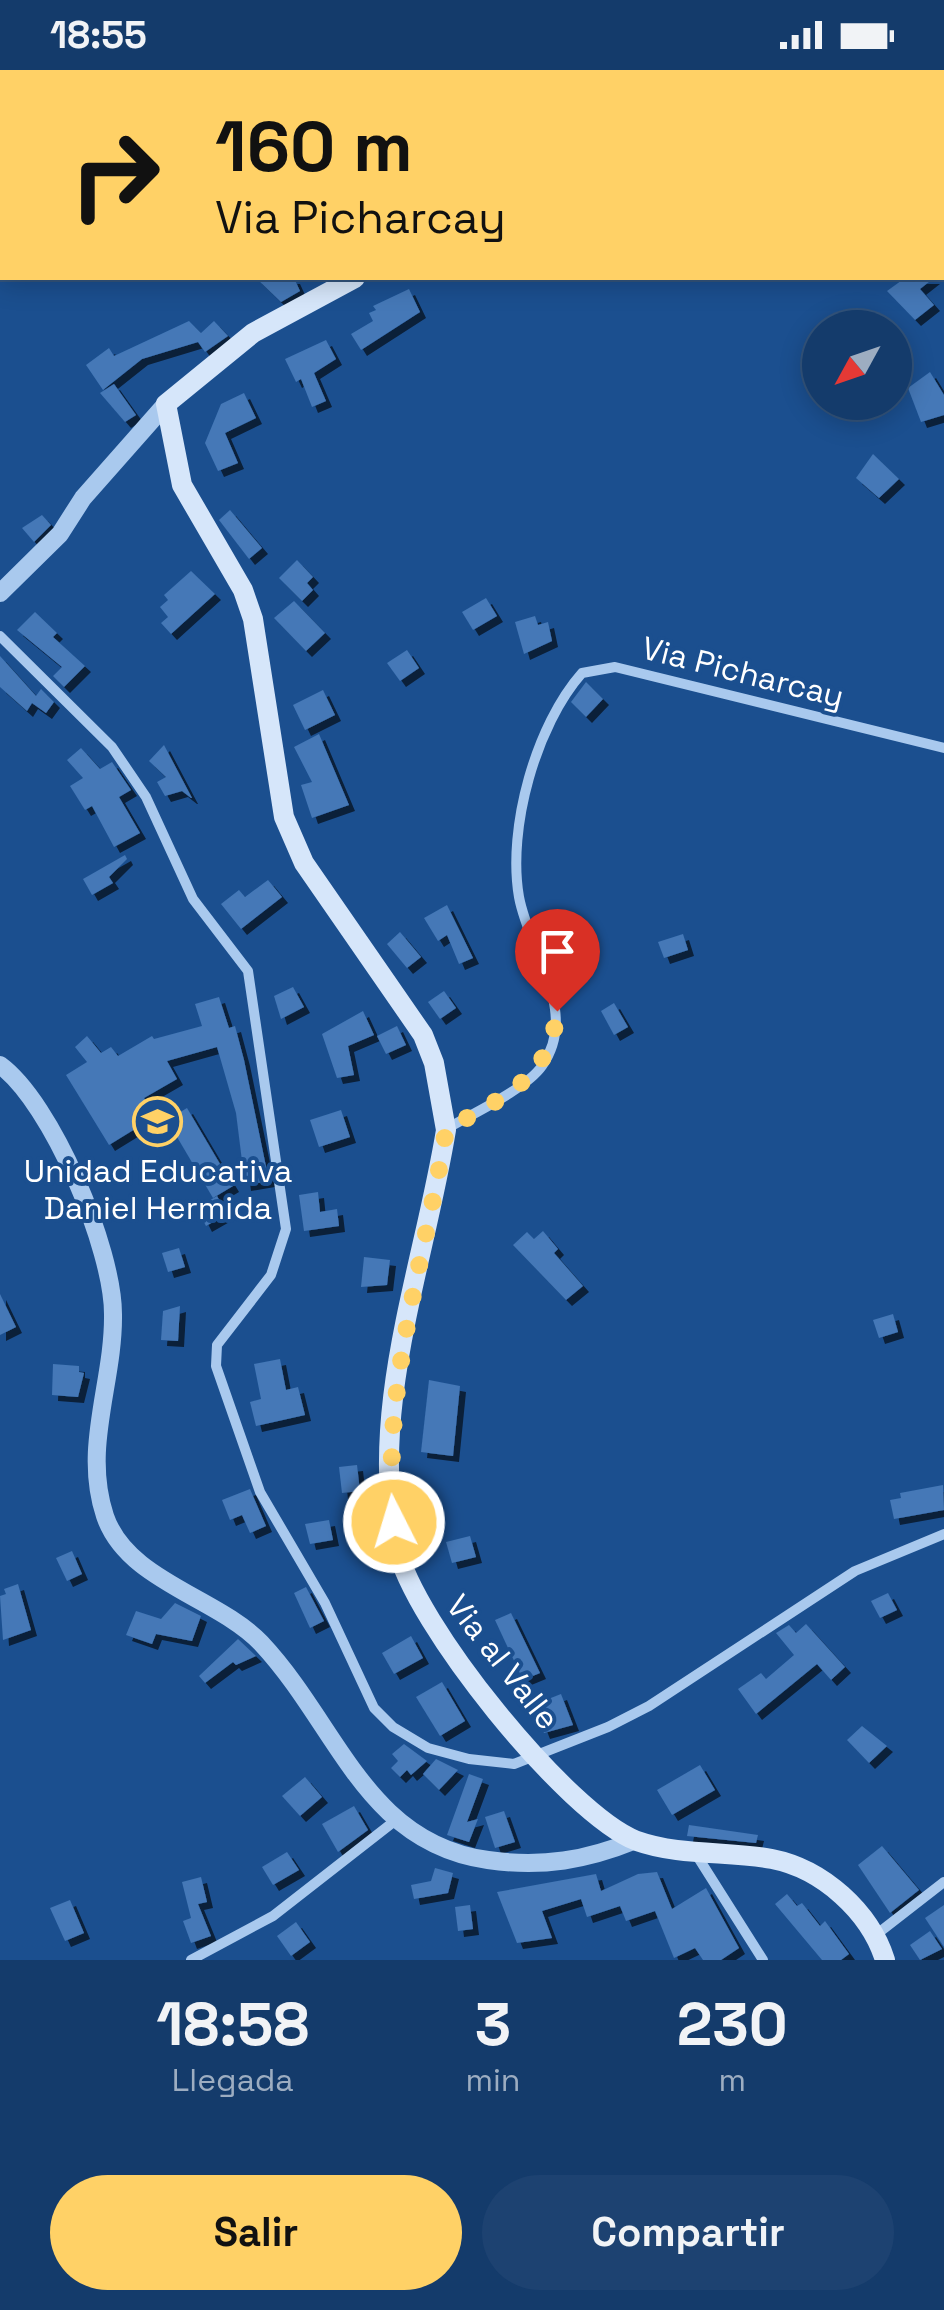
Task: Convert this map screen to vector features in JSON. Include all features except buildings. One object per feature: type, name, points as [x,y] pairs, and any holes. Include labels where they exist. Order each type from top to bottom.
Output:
[{"type":"main road","points":[[351,280],[253,333],[166,404],[182,485],[243,590],[253,619],[284,817],[304,863],[423,1035],[434,1063],[446,1130]]},
{"type":"main road","name":"Via al Valle","points":[[446,1130],[400,1356],[390,1428],[389,1476],[397,1547],[430,1620],[480,1691],[582,1802],[636,1840],[774,1860],[808,1872],[843,1896],[877,1934],[885,1960]]},
{"type":"street","points":[[0,593],[60,534],[83,498],[166,404]]},
{"type":"street","points":[[0,636],[112,747],[146,797],[193,899],[248,970],[286,1230],[270,1276],[217,1345],[216,1366],[260,1492],[325,1604],[374,1708],[393,1728],[428,1748],[469,1759],[514,1764],[540,1758],[648,1706],[856,1572],[944,1534]]},
{"type":"street","name":"Via Picharcay","points":[[446,1130],[541,1068],[555,1039],[557,1011],[520,897],[517,848],[534,762],[548,719],[582,674],[615,667],[944,748]]},
{"type":"street","points":[[0,1065],[22,1081],[42,1109],[112,1278],[114,1317],[94,1451],[95,1484],[107,1521],[120,1542],[152,1570],[261,1643],[324,1724],[371,1795],[425,1843],[452,1855],[512,1864],[574,1862],[636,1840]]},
{"type":"street","points":[[191,1960],[272,1916],[396,1820]]},
{"type":"street","points":[[694,1850],[763,1960]]},
{"type":"street","points":[[877,1934],[944,1882]]},
{"type":"place","name":"Unidad Educativa Daniel Hermida","points":[[158,1121]]},
{"type":"route","points":[[394,1522],[389,1476],[390,1428],[400,1356],[446,1130],[541,1068],[555,1039],[557,1011]]}]
